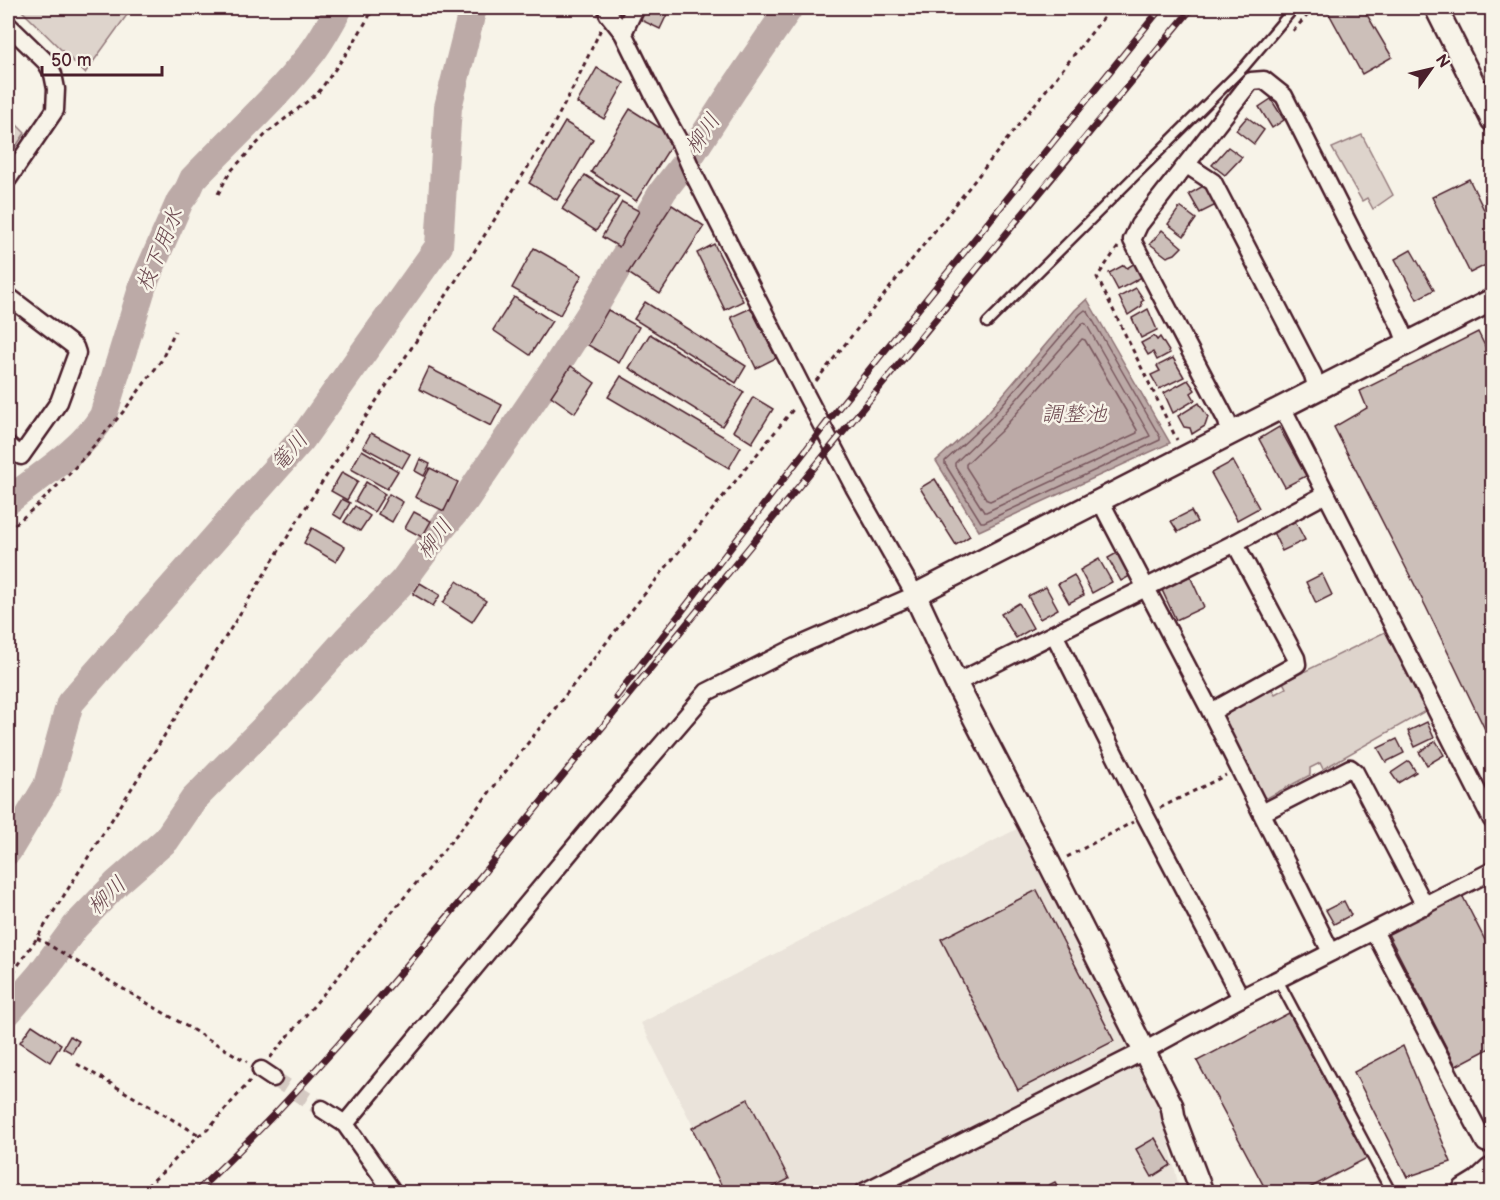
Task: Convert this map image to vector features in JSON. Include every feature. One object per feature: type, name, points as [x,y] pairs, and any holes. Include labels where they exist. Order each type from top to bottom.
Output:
[{"type":"highway","points":[[1466,1192],[1492,1172]]},
{"type":"street","points":[[623,33],[635,8]]},
{"type":"street","points":[[1436,8],[1492,120]]},
{"type":"street","points":[[610,11],[680,142],[694,175],[854,487],[915,595],[956,683],[1172,1106],[1174,1118],[1202,1192]]},
{"type":"street","points":[[8,25],[46,62],[53,74],[56,99],[55,110],[8,179]]},
{"type":"street","points":[[1230,434],[1227,421],[1132,240],[1139,225],[1251,81],[1264,80],[1284,96],[1407,344]]},
{"type":"street","points":[[1186,165],[1213,182],[1313,375],[1317,390]]},
{"type":"street","points":[[8,296],[75,347],[77,353],[59,402],[21,456],[8,445]]},
{"type":"street","points":[[345,1124],[591,827],[707,692],[796,647],[915,595],[1492,300]]},
{"type":"street","points":[[1282,407],[1492,820]]},
{"type":"street","points":[[956,683],[1235,543],[1326,494]]},
{"type":"street","points":[[1101,500],[1211,712],[1331,952]]},
{"type":"street","points":[[1211,712],[1298,664],[1235,543]]},
{"type":"street","points":[[1054,634],[1241,998]]},
{"type":"street","points":[[1262,813],[1350,768],[1355,772],[1425,906]]},
{"type":"street","points":[[864,1192],[1144,1051],[1241,998],[1492,871]]},
{"type":"street","points":[[1374,931],[1485,1143]]},
{"type":"street","points":[[322,1109],[345,1124],[393,1192]]},
{"type":"lane","points":[[987,323],[1244,67],[1294,8]]},
{"type":"lane","points":[[1278,980],[1391,1192]]},
{"type":"path","points":[[218,194],[231,172],[267,133],[318,93],[351,47],[374,8]]},
{"type":"path","points":[[140,1192],[262,1076],[453,839],[646,592],[806,395],[1111,8]]},
{"type":"path","points":[[1286,38],[1314,8]]},
{"type":"path","points":[[8,980],[141,774],[311,498],[450,290],[547,137],[610,11]]},
{"type":"path","points":[[1132,240],[1125,237],[1097,277],[1180,444]]},
{"type":"path","points":[[8,530],[39,504],[71,472],[123,412],[161,361],[175,331]]},
{"type":"path","points":[[37,938],[262,1076]]},
{"type":"path","points":[[77,1064],[199,1135]]},
{"type":"shaded area","points":[[19,8],[132,8],[85,73]]},
{"type":"shaded area","points":[[8,116],[25,133],[8,158]]},
{"type":"shaded area","points":[[1362,135],[1393,195],[1373,209],[1367,198],[1362,201],[1332,148]]},
{"type":"shaded area","points":[[1391,629],[1429,709],[1323,769],[1320,763],[1310,768],[1310,775],[1267,798],[1263,797],[1221,720],[1224,711],[1271,688],[1275,694],[1286,688],[1283,682]]},
{"type":"shaded area","points":[[1034,820],[1160,1104],[1180,1192],[726,1192],[641,1023]]},
{"type":"water","name":"調整池","points":[[1087,299],[1170,443],[979,531],[936,461],[985,416],[1075,310]]},
{"type":"building","points":[[647,8],[670,8],[660,29],[641,20]]},
{"type":"building","points":[[1326,8],[1363,8],[1392,57],[1362,74]]},
{"type":"building","points":[[597,68],[624,83],[604,119],[577,103]]},
{"type":"building","points":[[1271,99],[1284,120],[1272,128],[1259,107]]},
{"type":"building","points":[[630,109],[676,138],[636,201],[591,172]]},
{"type":"building","points":[[1247,117],[1264,130],[1254,144],[1236,130]]},
{"type":"building","points":[[565,122],[593,139],[557,200],[529,183]]},
{"type":"building","points":[[1228,147],[1242,157],[1225,175],[1212,165]]},
{"type":"building","points":[[585,175],[619,197],[596,231],[562,209]]},
{"type":"building","points":[[1469,179],[1492,226],[1492,262],[1470,273],[1432,197]]},
{"type":"building","points":[[1205,185],[1216,205],[1200,213],[1189,194]]},
{"type":"building","points":[[622,202],[639,211],[619,247],[602,237]]},
{"type":"building","points":[[672,205],[704,226],[660,294],[628,273]]},
{"type":"building","points":[[1180,207],[1196,219],[1184,236],[1168,224]]},
{"type":"building","points":[[1162,230],[1182,247],[1175,254],[1167,257],[1150,244]]},
{"type":"building","points":[[714,244],[743,301],[725,310],[697,253]]},
{"type":"building","points":[[534,248],[582,275],[560,315],[512,288]]},
{"type":"building","points":[[1411,250],[1434,290],[1417,299],[1395,259]]},
{"type":"building","points":[[1135,263],[1142,277],[1118,290],[1109,273],[1124,265],[1127,268]]},
{"type":"building","points":[[1136,288],[1144,300],[1141,302],[1142,306],[1128,315],[1119,297]]},
{"type":"building","points":[[514,297],[552,321],[530,355],[493,330]]},
{"type":"building","points":[[645,302],[746,366],[736,383],[634,319]]},
{"type":"building","points":[[751,308],[776,358],[756,368],[731,317]]},
{"type":"building","points":[[1148,309],[1157,330],[1141,338],[1132,318]]},
{"type":"building","points":[[608,310],[639,327],[619,363],[588,345]]},
{"type":"building","points":[[1478,332],[1492,360],[1492,744],[1426,607],[1334,427],[1367,408],[1360,391]]},
{"type":"building","points":[[650,334],[744,392],[722,426],[629,368]]},
{"type":"building","points":[[1154,336],[1157,340],[1160,337],[1170,353],[1157,360],[1153,352],[1148,355],[1141,343]]},
{"type":"building","points":[[1173,358],[1184,377],[1159,389],[1151,375],[1160,371],[1157,366]]},
{"type":"building","points":[[571,366],[595,383],[575,413],[551,396]]},
{"type":"building","points":[[429,368],[502,405],[491,426],[419,389]]},
{"type":"building","points":[[621,376],[741,447],[729,468],[608,397]]},
{"type":"building","points":[[1188,380],[1195,390],[1191,393],[1195,400],[1173,413],[1164,393]]},
{"type":"building","points":[[753,397],[773,409],[752,443],[733,431]]},
{"type":"building","points":[[1199,403],[1208,417],[1205,426],[1192,434],[1190,428],[1184,427],[1178,416]]},
{"type":"building","points":[[1279,427],[1306,476],[1285,487],[1259,439]]},
{"type":"building","points":[[371,433],[410,454],[402,468],[363,447]]},
{"type":"building","points":[[362,450],[398,471],[387,489],[351,469]]},
{"type":"building","points":[[420,459],[430,464],[424,476],[415,471]]},
{"type":"building","points":[[1233,461],[1259,508],[1237,520],[1211,473]]},
{"type":"building","points":[[430,468],[458,482],[444,511],[415,497]]},
{"type":"building","points":[[342,472],[358,481],[347,500],[331,491]]},
{"type":"building","points":[[935,479],[970,536],[956,545],[920,488]]},
{"type":"building","points":[[366,482],[385,494],[374,512],[355,501]]},
{"type":"building","points":[[389,494],[403,502],[392,522],[378,514]]},
{"type":"building","points":[[342,499],[350,503],[341,519],[333,514]]},
{"type":"building","points":[[355,506],[370,516],[360,531],[344,522]]},
{"type":"building","points":[[1191,511],[1197,522],[1178,532],[1171,521]]},
{"type":"building","points":[[414,512],[431,521],[422,537],[405,528]]},
{"type":"building","points":[[1295,521],[1305,540],[1282,551],[1273,532]]},
{"type":"building","points":[[312,528],[345,547],[336,562],[304,543]]},
{"type":"building","points":[[1124,549],[1137,572],[1121,581],[1108,558]]},
{"type":"building","points":[[1099,559],[1112,582],[1092,593],[1080,570]]},
{"type":"building","points":[[1322,574],[1332,595],[1316,603],[1306,582]]},
{"type":"building","points":[[1074,575],[1084,595],[1069,603],[1058,584]]},
{"type":"building","points":[[1190,576],[1204,607],[1176,620],[1162,590]]},
{"type":"building","points":[[457,581],[486,601],[472,622],[443,603]]},
{"type":"building","points":[[420,583],[440,595],[433,606],[413,594]]},
{"type":"building","points":[[1046,587],[1058,609],[1040,619],[1028,596]]},
{"type":"building","points":[[1019,603],[1033,628],[1016,638],[1001,614]]},
{"type":"building","points":[[1427,722],[1434,738],[1415,747],[1408,731]]},
{"type":"building","points":[[1397,739],[1404,753],[1386,762],[1378,748]]},
{"type":"building","points":[[1436,741],[1444,755],[1427,765],[1419,752]]},
{"type":"building","points":[[1409,761],[1416,772],[1398,783],[1391,773]]},
{"type":"building","points":[[1037,890],[1114,1041],[1018,1090],[941,939]]},
{"type":"building","points":[[1461,893],[1492,954],[1492,1047],[1456,1066],[1387,932]]},
{"type":"building","points":[[1344,901],[1351,915],[1334,924],[1326,910]]},
{"type":"building","points":[[1289,1013],[1367,1158],[1302,1192],[1267,1192],[1197,1061]]},
{"type":"building","points":[[32,1025],[61,1044],[50,1062],[20,1042]]},
{"type":"building","points":[[70,1036],[79,1041],[72,1053],[63,1048]]},
{"type":"building","points":[[1403,1046],[1451,1162],[1407,1177],[1354,1072]]},
{"type":"building","points":[[748,1099],[789,1179],[764,1192],[725,1192],[692,1128]]},
{"type":"building","points":[[1155,1138],[1171,1165],[1152,1177],[1136,1149]]},
{"type":"building","points":[[1055,1182],[1061,1192],[1035,1192]]},
{"type":"waterway","name":"枝下用水","points":[[8,501],[72,452],[84,441],[103,416],[143,285],[180,201],[193,179],[297,72],[318,44],[339,8]]},
{"type":"waterway","name":"篭川","points":[[8,851],[47,786],[70,703],[302,439],[439,246],[448,107],[473,8]]},
{"type":"waterway","name":"柳川","points":[[8,1012],[40,975],[75,927],[117,883],[166,840],[194,799],[295,697],[403,581],[466,499],[557,365],[663,191],[691,155],[789,8]]},
{"type":"tunnel","points":[[273,1078],[322,1109]]},
{"type":"railway","points":[[616,697],[832,416],[1161,8]]},
{"type":"railway","points":[[196,1192],[252,1138],[408,965],[1192,8]]}]
